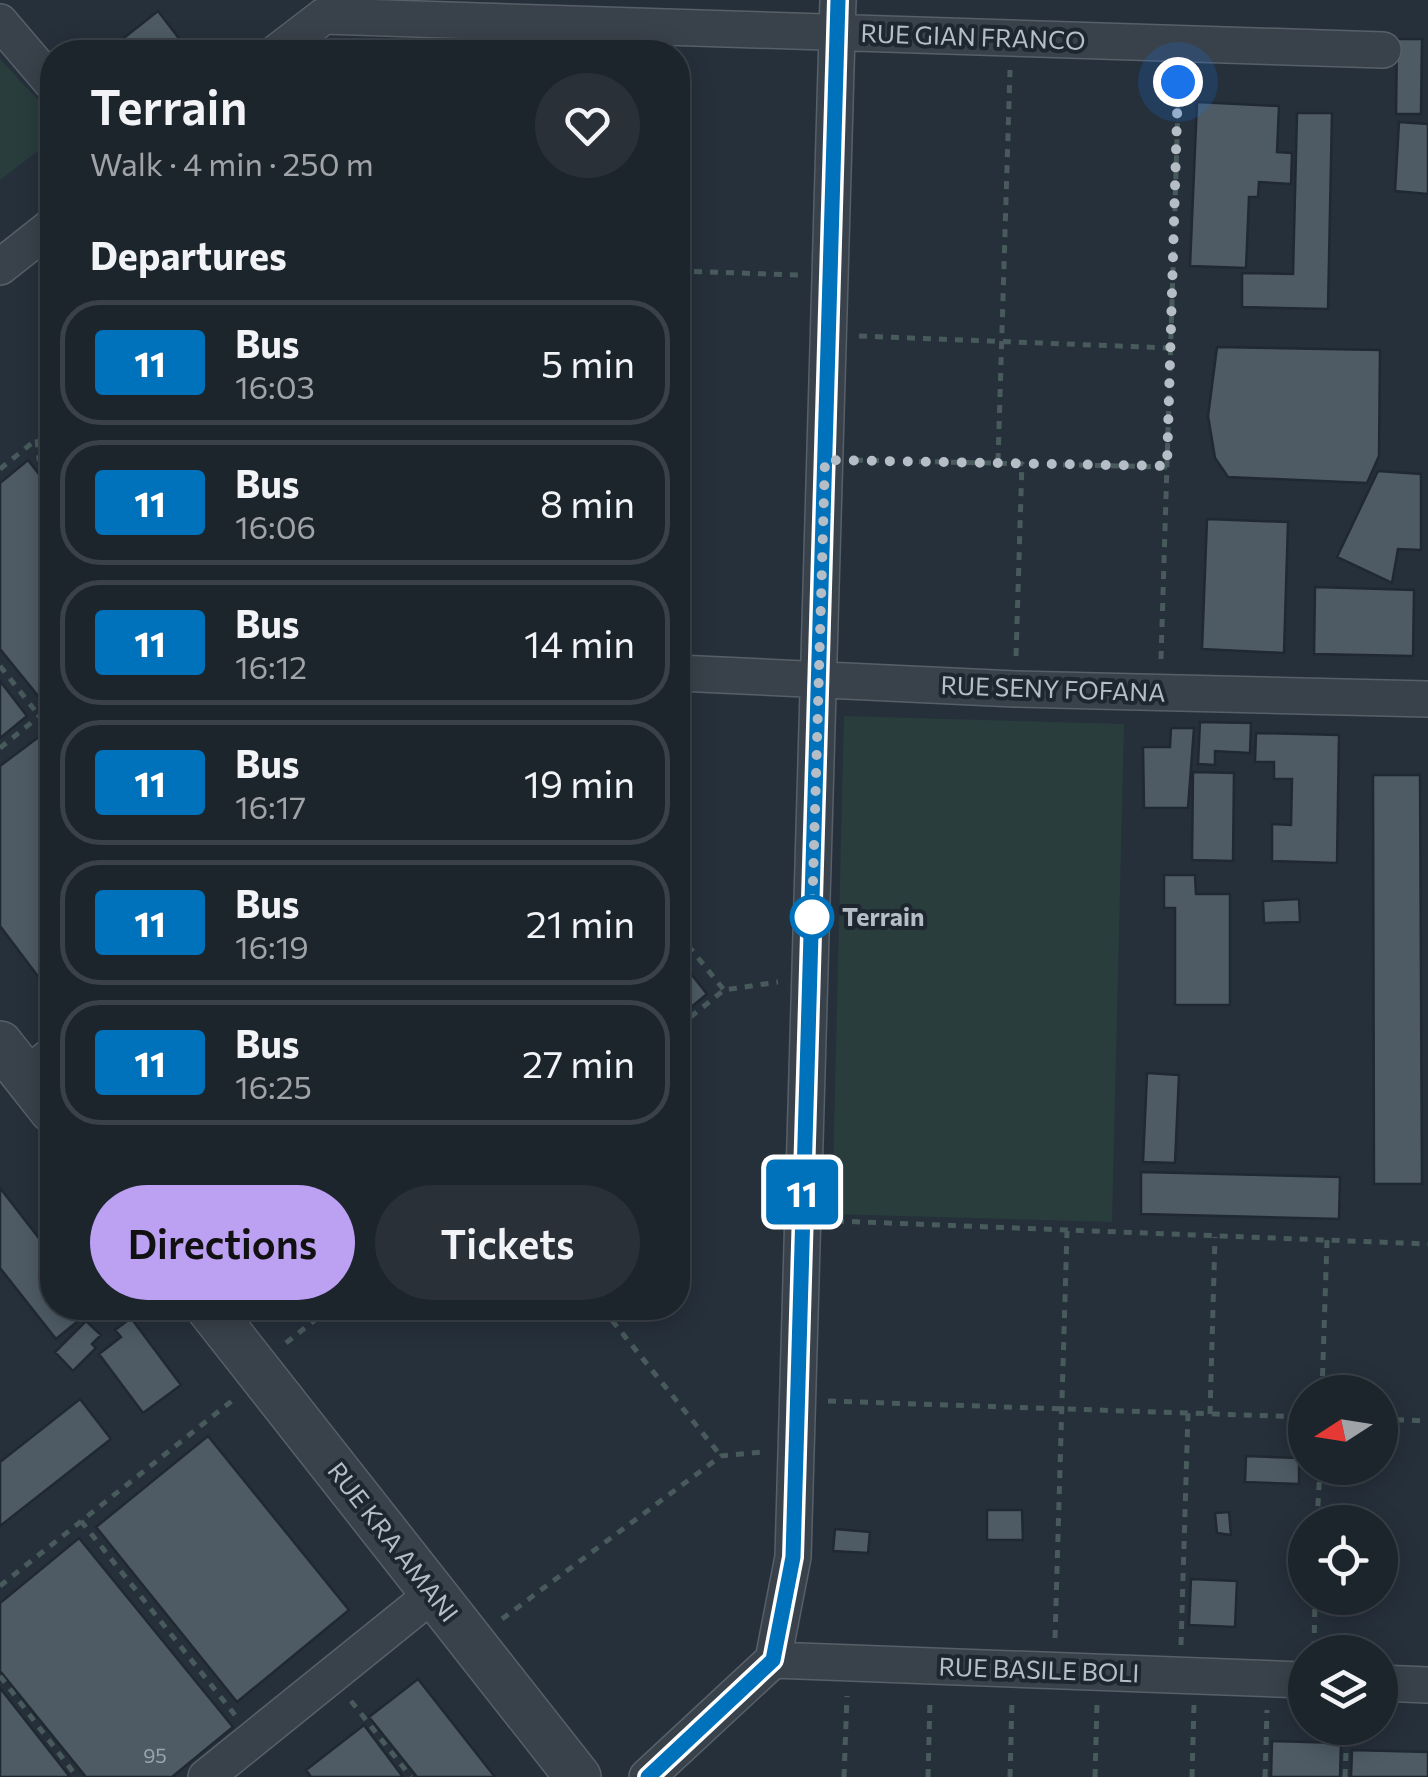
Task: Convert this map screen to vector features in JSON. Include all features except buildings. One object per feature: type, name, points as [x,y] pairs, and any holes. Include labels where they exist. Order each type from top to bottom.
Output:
[{"type":"street","name":"RUE GIAN FRANCO","points":[[324,8],[838,16],[1010,39],[1383,50]]},
{"type":"street","points":[[290,40],[324,8]]},
{"type":"street","points":[[648,1777],[773,1660],[793,1557],[838,16]]},
{"type":"street","points":[[0,22],[40,69]]},
{"type":"street","points":[[0,267],[40,235]]},
{"type":"street","name":"RUE SENY FOFANA","points":[[690,674],[1015,688],[1428,699]]},
{"type":"street","name":"RUE KRA AMANI","points":[[218,1320],[578,1777]]},
{"type":"street","points":[[206,1777],[434,1593]]},
{"type":"street","name":"RUE BASILE BOLI","points":[[773,1660],[1288,1680]]},
{"type":"street","points":[[1398,1684],[1428,1685]]},
{"type":"path","points":[[998,461],[1010,39]]},
{"type":"path","points":[[1160,692],[1180,44]]},
{"type":"path","points":[[690,271],[832,276]]},
{"type":"path","points":[[829,335],[1170,348]]},
{"type":"path","points":[[0,469],[38,439],[39,460]]},
{"type":"path","points":[[825,460],[1167,466]]},
{"type":"path","points":[[1015,688],[1022,462]]},
{"type":"path","points":[[0,666],[40,716],[0,748]]},
{"type":"path","points":[[690,947],[724,990]]},
{"type":"path","points":[[690,1017],[724,990],[810,977]]},
{"type":"path","points":[[801,1220],[1428,1244]]},
{"type":"path","points":[[1054,1670],[1067,1231]]},
{"type":"path","points":[[1210,1414],[1215,1236]]},
{"type":"path","points":[[1323,1375],[1327,1240]]},
{"type":"path","points":[[0,1586],[81,1522],[317,1320]]},
{"type":"path","points":[[612,1320],[720,1456]]},
{"type":"path","points":[[800,1400],[1288,1416]]},
{"type":"path","points":[[1188,1413],[1192,1777]]},
{"type":"path","points":[[1398,1420],[1428,1421]]},
{"type":"path","points":[[472,1642],[720,1456],[798,1448]]},
{"type":"path","points":[[81,1522],[254,1738]]},
{"type":"path","points":[[844,1777],[848,1663]]},
{"type":"path","points":[[928,1777],[931,1666]]},
{"type":"path","points":[[1010,1777],[1013,1669]]},
{"type":"path","points":[[1095,1777],[1098,1672]]},
{"type":"path","points":[[0,1676],[77,1777]]},
{"type":"path","points":[[331,1676],[411,1777]]},
{"type":"path","points":[[1265,1777],[1269,1679]]},
{"type":"path","points":[[1345,1777],[1346,1745]]},
{"type":"green space","points":[[0,59],[40,102],[40,149],[0,180]]},
{"type":"green space","points":[[844,716],[1124,724],[1112,1222],[832,1214]]},
{"type":"bus line","name":"11","points":[[648,1777],[773,1660],[793,1557],[838,0]]},
{"type":"place","name":"Terrain","points":[[812,917]]},
{"type":"route","points":[[812,917],[825,460],[1167,466],[1178,82]]}]
